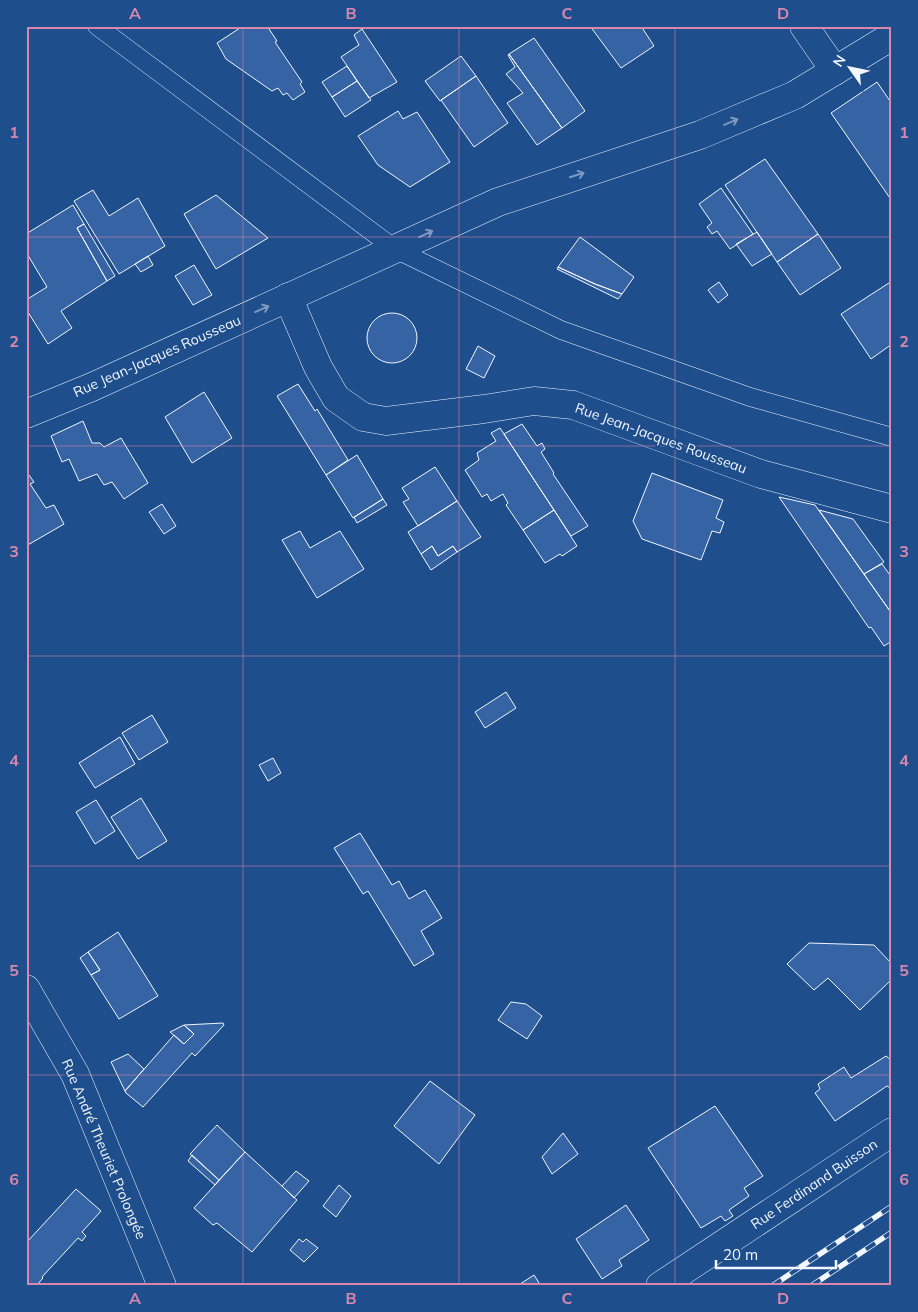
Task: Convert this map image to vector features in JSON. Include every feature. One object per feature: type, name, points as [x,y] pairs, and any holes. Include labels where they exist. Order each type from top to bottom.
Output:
[{"type":"street","points":[[804,26],[835,70]]},
{"type":"street","name":"Rue Jean-Jacques Rousseau","points":[[26,414],[92,387],[498,202],[700,135],[795,95],[892,36]]},
{"type":"street","name":"Rue Jean-Jacques Rousseau","points":[[288,297],[318,367],[336,398],[363,417],[386,421],[534,401],[573,405],[762,474],[892,509]]},
{"type":"street","name":"Rue André Theuriet Prolongée","points":[[26,989],[75,1074],[162,1286]]},
{"type":"street","name":"Rue Ferdinand Buisson","points":[[660,1286],[892,1132]]},
{"type":"lane","points":[[97,26],[395,249],[561,330],[750,397],[892,437]]},
{"type":"building","points":[[243,26],[267,26],[277,41],[275,42],[302,82],[300,84],[305,92],[293,100],[287,93],[283,95],[278,88],[272,91],[226,59],[217,43]]},
{"type":"building","points":[[590,26],[641,26],[654,46],[621,68]]},
{"type":"building","points":[[362,29],[397,82],[369,98],[341,57],[359,45],[354,35]]},
{"type":"building","points":[[534,38],[585,111],[562,128],[509,54]]},
{"type":"building","points":[[509,54],[562,128],[537,145],[507,103],[523,93],[506,74],[515,67]]},
{"type":"building","points":[[461,56],[476,76],[440,101],[425,81]]},
{"type":"building","points":[[347,66],[357,81],[332,97],[322,82]]},
{"type":"building","points":[[476,76],[508,123],[474,147],[441,100]]},
{"type":"building","points":[[357,81],[371,100],[345,117],[332,97]]},
{"type":"building","points":[[877,82],[892,104],[892,201],[831,113]]},
{"type":"building","points":[[398,111],[403,119],[417,112],[450,162],[410,187],[378,165],[358,136]]},
{"type":"building","points":[[765,159],[818,234],[777,262],[725,185]]},
{"type":"building","points":[[721,188],[753,234],[730,249],[717,231],[712,234],[707,227],[712,223],[699,204]]},
{"type":"building","points":[[93,190],[109,216],[138,198],[165,246],[119,274],[74,201]]},
{"type":"building","points":[[216,195],[268,238],[216,269],[184,214]]},
{"type":"building","points":[[73,205],[84,224],[77,228],[107,281],[61,311],[72,328],[48,344],[26,309],[26,300],[47,287],[26,252],[26,234]]},
{"type":"building","points":[[84,224],[115,276],[107,281],[77,228]]},
{"type":"building","points":[[757,232],[772,254],[752,266],[736,244]]},
{"type":"building","points":[[818,234],[841,268],[800,295],[777,262]]},
{"type":"building","points":[[580,237],[634,277],[622,294],[558,267]]},
{"type":"building","points":[[148,256],[153,265],[141,272],[135,264]]},
{"type":"building","points":[[194,265],[212,295],[193,305],[175,276]]},
{"type":"building","points":[[558,267],[622,294],[618,299],[557,269]]},
{"type":"building","points":[[892,281],[892,344],[871,359],[841,314]]},
{"type":"building","points":[[719,282],[728,295],[718,303],[708,290]]},
{"type":"building","points":[[392,313],[402,315],[410,320],[415,328],[417,338],[415,348],[410,356],[402,361],[392,363],[382,361],[374,356],[369,348],[367,338],[369,328],[374,320],[382,315]]},
{"type":"building","points":[[478,346],[495,356],[484,378],[466,369]]},
{"type":"building","points":[[298,384],[315,411],[317,409],[348,460],[326,475],[277,396]]},
{"type":"building","points":[[204,392],[232,438],[192,463],[165,417]]},
{"type":"building","points":[[83,421],[92,443],[100,443],[104,447],[121,438],[148,483],[124,499],[112,482],[104,485],[97,474],[79,481],[69,459],[62,462],[51,436]]},
{"type":"building","points":[[522,424],[537,446],[542,443],[545,449],[541,452],[553,474],[588,526],[571,536],[504,434]]},
{"type":"building","points":[[500,428],[554,510],[523,530],[506,505],[508,503],[503,494],[491,501],[487,494],[482,497],[465,470],[479,460],[477,453],[496,441],[491,433]]},
{"type":"building","points":[[357,455],[383,499],[353,518],[326,475]]},
{"type":"building","points":[[435,467],[457,501],[418,526],[403,502],[409,499],[402,488]]},
{"type":"building","points":[[26,471],[34,482],[30,484],[46,508],[54,505],[64,524],[26,546]]},
{"type":"building","points":[[652,473],[723,500],[716,518],[724,522],[720,533],[712,531],[701,560],[642,539],[633,521]]},
{"type":"building","points":[[779,497],[815,505],[892,614],[892,641],[884,646],[871,627],[869,628]]},
{"type":"building","points":[[383,499],[387,505],[357,523],[354,517]]},
{"type":"building","points":[[457,501],[481,537],[457,552],[453,546],[438,556],[432,546],[421,554],[408,532]]},
{"type":"building","points":[[162,504],[176,526],[164,534],[149,512]]},
{"type":"building","points":[[554,510],[577,546],[562,556],[560,554],[545,563],[523,530]]},
{"type":"building","points":[[819,510],[853,519],[884,562],[864,574]]},
{"type":"building","points":[[300,531],[310,548],[340,531],[364,569],[317,598],[282,540]]},
{"type":"building","points":[[432,546],[438,556],[453,546],[457,552],[431,570],[421,554]]},
{"type":"building","points":[[882,564],[892,578],[892,614],[864,574]]},
{"type":"building","points":[[506,692],[516,708],[485,728],[475,712]]},
{"type":"building","points":[[152,715],[168,742],[139,760],[122,733]]},
{"type":"building","points":[[120,737],[135,764],[95,788],[79,763]]},
{"type":"building","points":[[273,758],[281,773],[268,781],[259,765]]},
{"type":"building","points":[[141,798],[167,841],[138,859],[111,817]]},
{"type":"building","points":[[96,800],[115,831],[95,844],[76,812]]},
{"type":"building","points":[[360,833],[392,885],[399,881],[409,899],[425,890],[442,918],[421,931],[434,954],[414,966],[368,891],[363,894],[334,848]]},
{"type":"building","points":[[118,932],[158,996],[119,1019],[91,975],[100,970],[88,952]]},
{"type":"building","points":[[809,943],[874,945],[892,964],[892,979],[860,1010],[828,978],[814,990],[787,964]]},
{"type":"building","points":[[88,952],[100,970],[91,975],[80,958]]},
{"type":"building","points":[[511,1002],[526,1004],[542,1016],[527,1039],[498,1020]]},
{"type":"building","points":[[223,1023],[224,1025],[195,1056],[192,1053],[143,1107],[126,1093],[125,1091],[174,1035],[184,1044],[194,1034],[184,1025]]},
{"type":"building","points":[[184,1025],[194,1034],[184,1044],[170,1032]]},
{"type":"building","points":[[128,1054],[144,1069],[125,1091],[111,1062]]},
{"type":"building","points":[[886,1056],[892,1061],[892,1089],[887,1086],[835,1121],[815,1093],[820,1089],[818,1084],[844,1067],[851,1078]]},
{"type":"building","points":[[430,1081],[475,1115],[439,1164],[394,1126]]},
{"type":"building","points":[[715,1106],[763,1176],[744,1188],[749,1196],[729,1210],[733,1216],[725,1221],[721,1216],[701,1228],[648,1148]]},
{"type":"building","points":[[217,1125],[245,1152],[219,1180],[190,1154]]},
{"type":"building","points":[[563,1133],[578,1154],[552,1174],[542,1157]]},
{"type":"building","points":[[245,1152],[297,1200],[252,1252],[217,1223],[213,1225],[194,1208]]},
{"type":"building","points":[[192,1155],[219,1180],[215,1185],[188,1161]]},
{"type":"building","points":[[296,1171],[309,1181],[294,1198],[282,1186]]},
{"type":"building","points":[[339,1185],[351,1196],[336,1217],[323,1206]]},
{"type":"building","points":[[76,1189],[101,1211],[82,1232],[86,1236],[82,1241],[78,1238],[36,1286],[26,1286],[26,1243]]},
{"type":"building","points":[[626,1205],[649,1240],[619,1260],[622,1266],[602,1279],[576,1239]]},
{"type":"building","points":[[299,1239],[303,1242],[306,1239],[318,1248],[304,1262],[290,1250]]},
{"type":"building","points":[[534,1275],[541,1286],[517,1286]]},
{"type":"railway","points":[[772,1286],[892,1206]]},
{"type":"railway","points":[[811,1286],[892,1232]]}]
